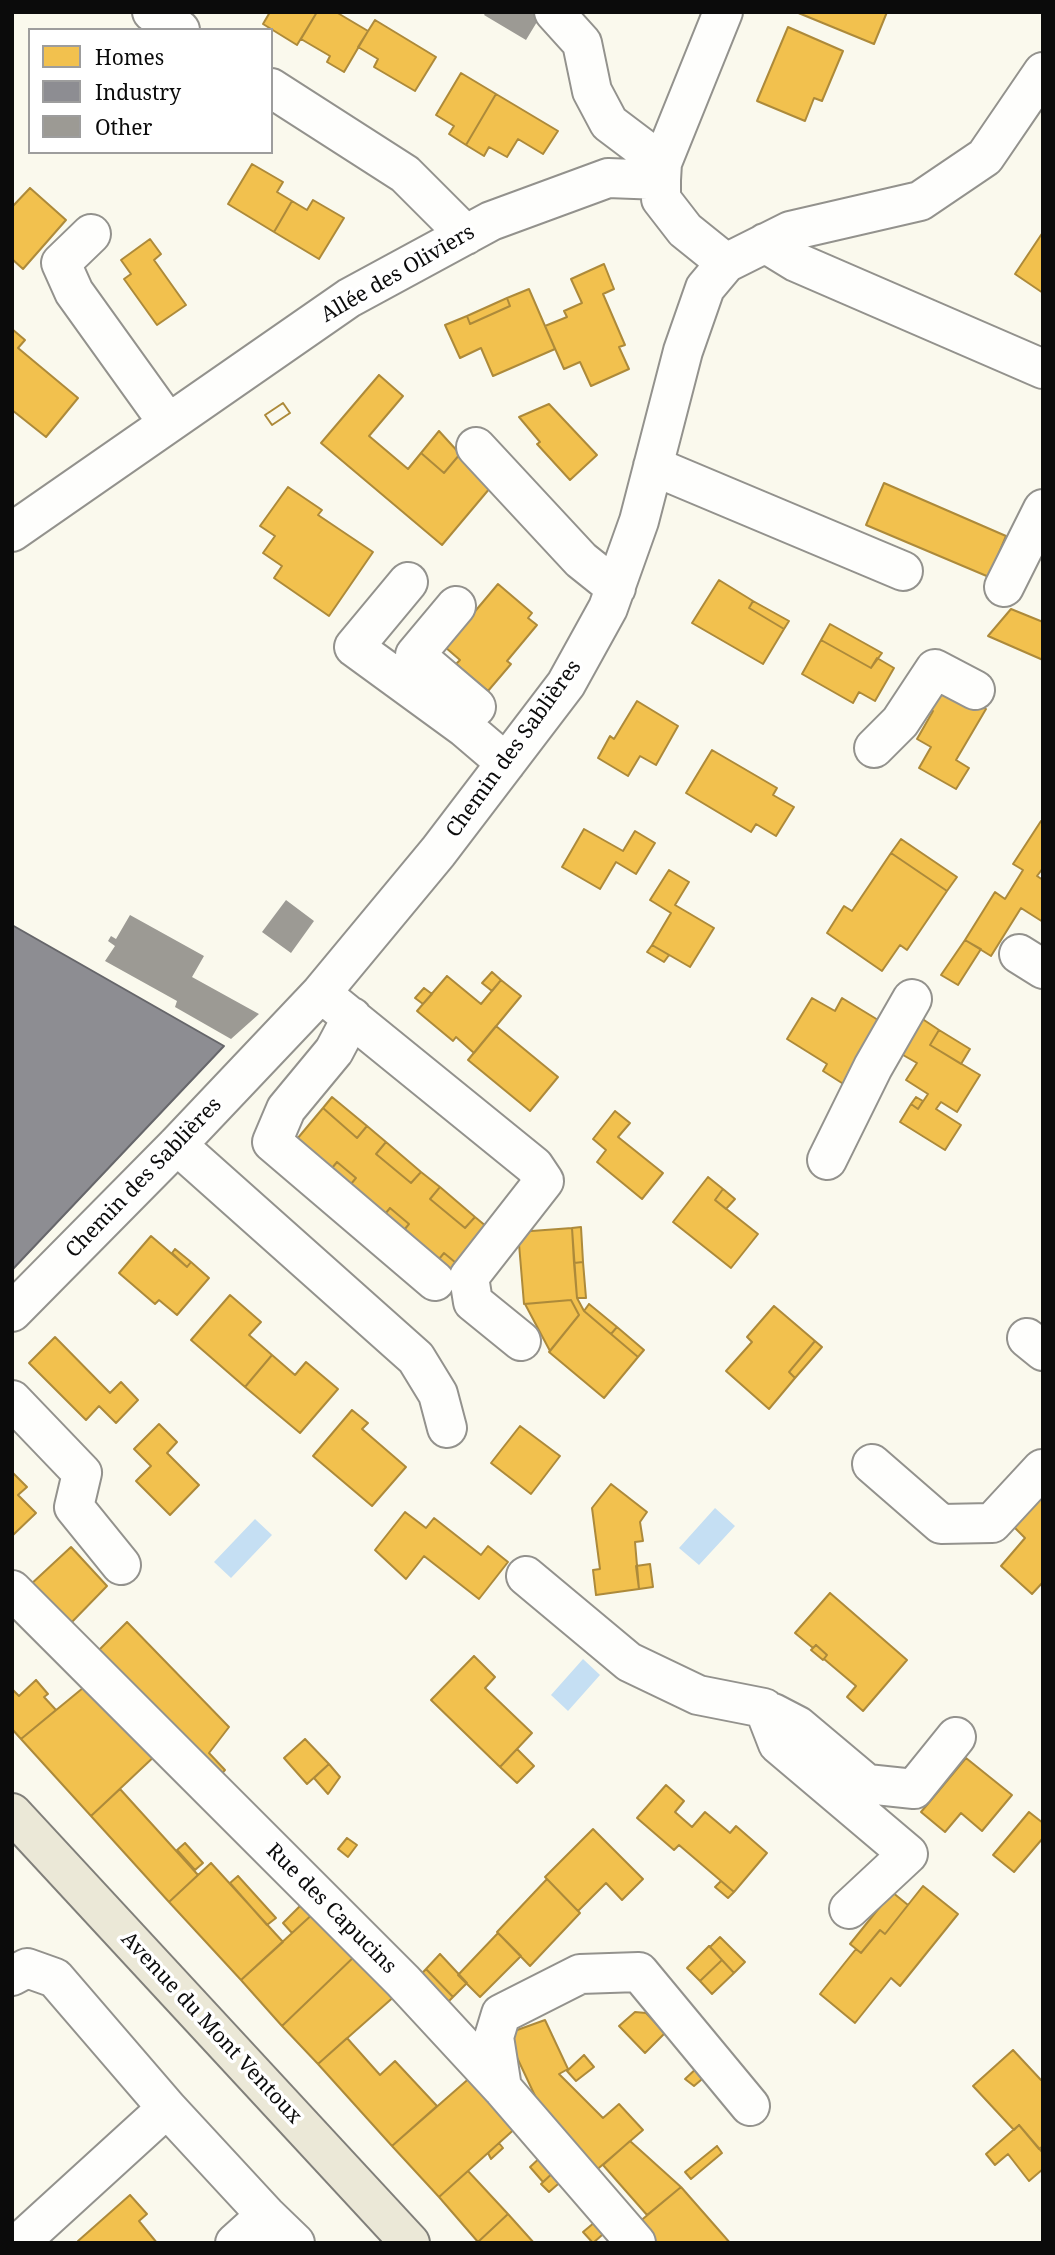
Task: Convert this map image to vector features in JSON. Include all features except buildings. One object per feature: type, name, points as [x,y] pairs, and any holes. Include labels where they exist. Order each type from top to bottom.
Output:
[{"type":"main road","name":"Avenue du Mont Ventoux","points":[[12,1813],[410,2243]]},
{"type":"street","points":[[152,12],[177,28]]},
{"type":"street","points":[[554,12],[583,43],[592,91],[609,123],[661,171]]},
{"type":"street","points":[[723,12],[661,171],[661,199],[685,230],[726,263]]},
{"type":"street","name":"Chemin des Sablières","points":[[12,1312],[177,1145],[321,993],[438,852],[566,684],[608,608],[616,588],[639,521],[683,351],[705,288],[726,263],[790,231],[920,201],[985,157],[1043,72]]},
{"type":"street","points":[[273,89],[405,174],[466,234]]},
{"type":"street","name":"Allée des Oliviers","points":[[12,532],[349,298],[491,221],[608,178],[661,171]]},
{"type":"street","points":[[91,234],[61,263],[74,292],[168,423]]},
{"type":"street","points":[[765,243],[796,262],[1043,369]]},
{"type":"street","points":[[475,447],[581,560],[616,588]]},
{"type":"street","points":[[653,466],[903,571]]},
{"type":"street","points":[[1004,587],[1043,509]]},
{"type":"street","points":[[408,582],[354,647],[465,728],[513,754]]},
{"type":"street","points":[[456,606],[415,656],[513,754]]},
{"type":"street","points":[[874,748],[900,722],[935,669],[975,690]]},
{"type":"street","points":[[321,993],[534,1166],[544,1181],[469,1277],[472,1302],[521,1342]]},
{"type":"street","points":[[827,1160],[873,1068],[912,999]]},
{"type":"street","points":[[352,1017],[334,1051],[286,1109],[272,1142],[435,1282]]},
{"type":"street","points":[[177,1145],[416,1358],[438,1394],[447,1428]]},
{"type":"street","points":[[12,1400],[82,1473],[74,1507],[121,1565]]},
{"type":"street","points":[[872,1464],[941,1524],[992,1523],[1042,1469]]},
{"type":"street","points":[[526,1576],[628,1662],[698,1695],[764,1708],[798,1726],[867,1784],[914,1789],[956,1737]]},
{"type":"street","name":"Rue des Capucins","points":[[12,1590],[403,1981],[502,2088],[636,2243]]},
{"type":"street","points":[[764,1708],[778,1744],[908,1854],[849,1909]]},
{"type":"street","points":[[12,1976],[27,1968],[55,1978],[167,2108],[295,2243]]},
{"type":"street","points":[[502,2088],[494,2037],[502,2014],[580,1974],[639,1972],[750,2106]]},
{"type":"street","points":[[19,2243],[167,2108]]},
{"type":"street","points":[[235,2243],[266,2215]]},
{"type":"water","points":[[715,1508],[735,1526],[699,1565],[679,1548]]},
{"type":"water","points":[[255,1519],[272,1535],[231,1578],[214,1562]]},
{"type":"water","points":[[583,1659],[600,1675],[568,1711],[551,1695]]}]
